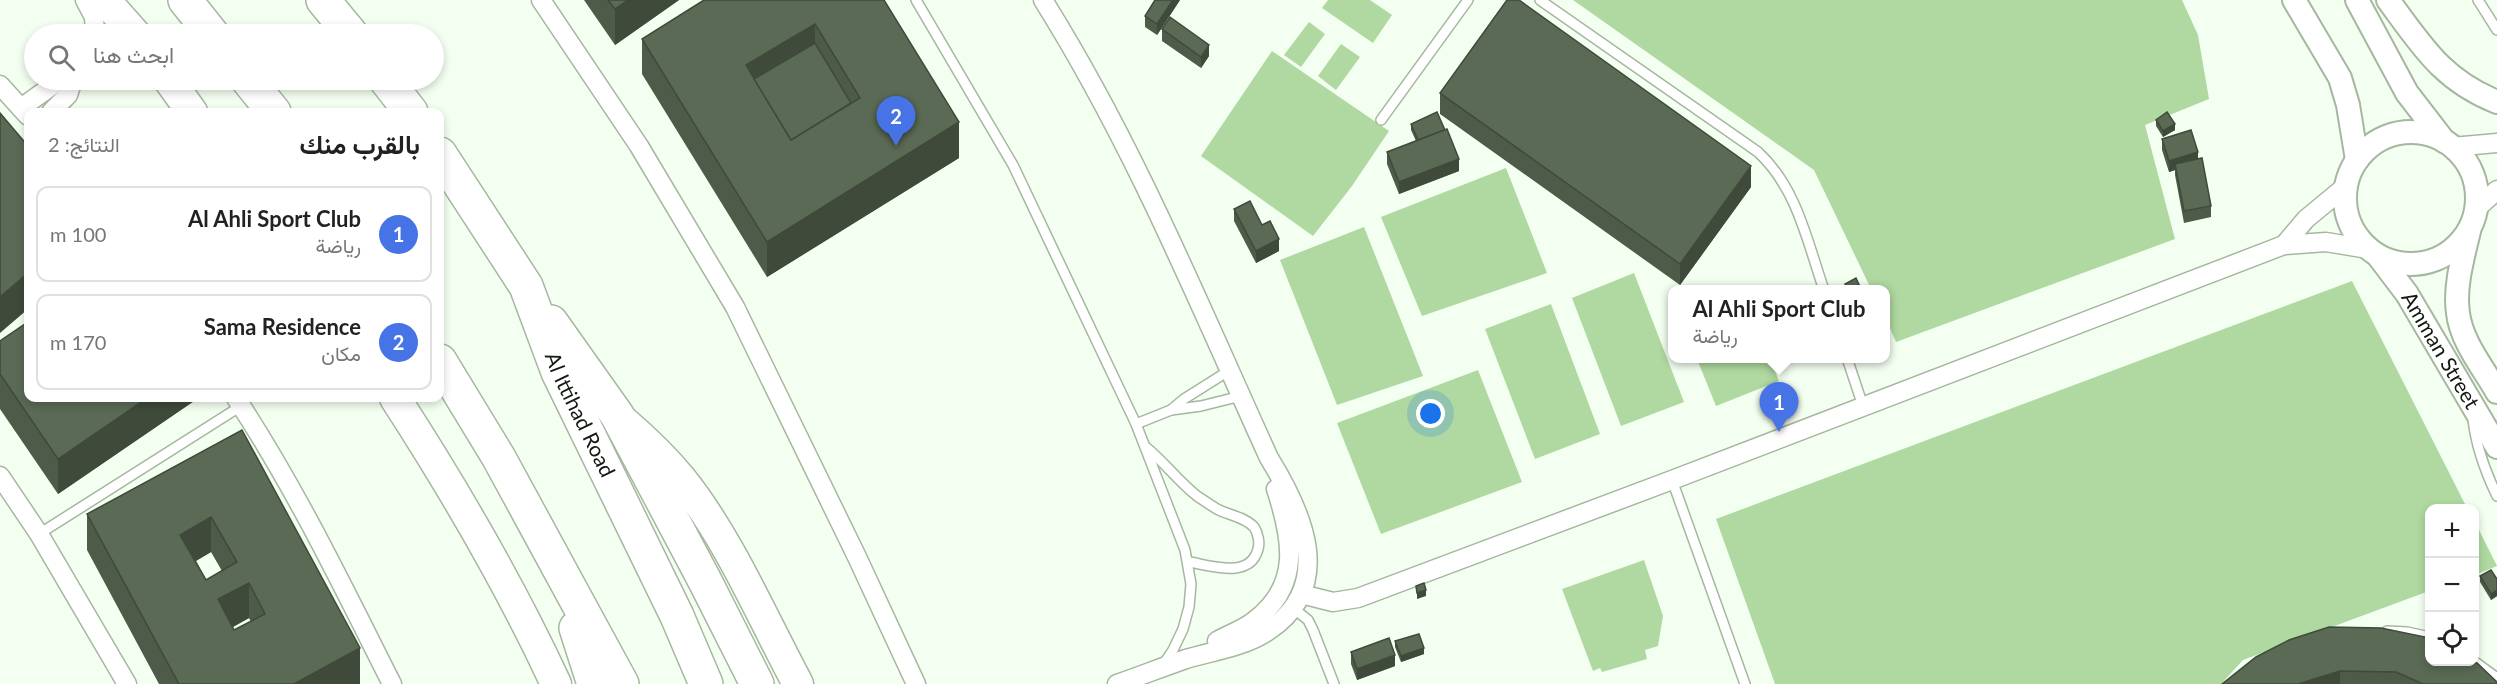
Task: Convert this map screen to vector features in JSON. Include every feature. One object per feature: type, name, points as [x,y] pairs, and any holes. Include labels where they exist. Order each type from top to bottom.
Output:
[{"type":"highway","points":[[185,0],[204,24]]},
{"type":"highway","points":[[323,0],[343,24]]},
{"type":"highway","points":[[256,90],[271,108]]},
{"type":"highway","points":[[394,90],[408,108]]},
{"type":"highway","name":"Al Ittihad Road","points":[[444,160],[526,286],[558,372],[677,616],[706,684]]},
{"type":"highway","points":[[526,286],[617,415],[757,684]]},
{"type":"highway","points":[[444,368],[499,458],[622,684]]},
{"type":"highway","points":[[561,572],[594,684]]},
{"type":"main road","points":[[105,0],[126,24]]},
{"type":"main road","points":[[176,90],[187,108]]},
{"type":"main road","points":[[397,402],[461,507],[520,612],[556,684]]},
{"type":"main road","points":[[617,415],[651,446],[682,480],[709,518],[798,684]]},
{"type":"street","points":[[85,0],[94,17],[94,24]]},
{"type":"street","points":[[541,0],[639,146],[735,307],[857,557],[913,682]]},
{"type":"street","points":[[1043,0],[1087,73],[1129,151],[1269,458],[1291,497],[1306,537],[1308,573],[1297,601],[1266,633],[1230,648],[1188,659],[1117,684]]},
{"type":"street","points":[[2294,0],[2340,78],[2352,121],[2357,160]]},
{"type":"street","points":[[2357,0],[2402,86],[2470,168],[2475,182],[2473,218]]},
{"type":"street","points":[[2388,0],[2442,69],[2477,94],[2497,102]]},
{"type":"street","points":[[0,85],[24,111]]},
{"type":"street","points":[[29,108],[48,90]]},
{"type":"street","points":[[55,108],[68,95],[70,90]]},
{"type":"street","points":[[167,90],[186,108]]},
{"type":"street","points":[[2374,253],[2356,236],[2348,221],[2345,204],[2346,186],[2357,160],[2374,143],[2397,134],[2413,132],[2429,134],[2448,144],[2497,143]]},
{"type":"street","points":[[2284,245],[2312,213],[2346,186]]},
{"type":"street","points":[[1297,601],[1333,602],[1358,598],[2284,245],[2326,242],[2374,253],[2397,263],[2414,264],[2432,261],[2454,247],[2473,218],[2497,190]]},
{"type":"street","name":"Amman Street","points":[[2473,218],[2459,286],[2458,315],[2467,339],[2497,392]]},
{"type":"street","name":"Amman Street","points":[[2374,253],[2419,313],[2472,408],[2497,447]]},
{"type":"street","points":[[239,402],[322,545],[392,684]]},
{"type":"street","points":[[1188,659],[1253,622],[1275,600],[1282,586],[1289,564],[1290,540],[1269,458]]},
{"type":"street","points":[[0,476],[39,534],[127,684]]},
{"type":"lane","points":[[915,0],[972,91],[1013,165],[1136,424],[1189,562],[1191,584],[1186,618],[1173,650],[1159,669]]},
{"type":"lane","points":[[1381,120],[1468,0]]},
{"type":"lane","points":[[1540,0],[1758,152],[1770,164],[1790,192],[1822,285]]},
{"type":"lane","points":[[2478,0],[2497,30]]},
{"type":"lane","points":[[1849,363],[1863,406]]},
{"type":"lane","points":[[1171,410],[1184,399],[1230,370]]},
{"type":"lane","points":[[1136,424],[1171,410],[1201,406],[1241,396]]},
{"type":"lane","points":[[39,534],[239,402]]},
{"type":"lane","points":[[2472,408],[2475,439],[2497,496]]},
{"type":"lane","points":[[1145,446],[1198,496],[1218,509],[1247,522],[1254,528],[1258,537],[1255,557],[1238,568],[1189,562]]},
{"type":"lane","points":[[1672,480],[1744,684]]},
{"type":"lane","points":[[1297,601],[1313,630],[1334,684]]},
{"type":"lane","points":[[2380,631],[2407,632],[2425,637]]},
{"type":"lane","points":[[2479,664],[2497,678]]},
{"type":"green space","points":[[1328,0],[1370,0],[1392,15],[1373,43],[1322,8]]},
{"type":"green space","points":[[1573,0],[2182,0],[2198,35],[2209,99],[2145,125],[2175,239],[1896,342],[1890,328],[1890,285],[1869,285],[1814,170]]},
{"type":"green space","points":[[1309,22],[1325,34],[1301,67],[1284,55]]},
{"type":"green space","points":[[1341,44],[1360,57],[1336,90],[1318,76]]},
{"type":"green space","points":[[1272,51],[1389,131],[1352,186],[1313,236],[1201,156]]},
{"type":"green space","points":[[1506,168],[1547,273],[1422,316],[1381,217]]},
{"type":"green space","points":[[1364,227],[1423,376],[1337,405],[1280,260]]},
{"type":"green space","points":[[1634,273],[1684,402],[1621,426],[1572,298]]},
{"type":"green space","points":[[2352,281],[2465,504],[2425,504],[2425,592],[2243,660],[2221,684],[1775,684],[1716,519]]},
{"type":"green space","points":[[1551,304],[1600,434],[1535,459],[1485,329]]},
{"type":"green space","points":[[1699,363],[1772,363],[1779,381],[1716,406]]},
{"type":"green space","points":[[1478,370],[1522,482],[1381,534],[1337,423]]},
{"type":"green space","points":[[2479,530],[2497,566],[2479,573]]},
{"type":"green space","points":[[1644,560],[1663,616],[1658,646],[1645,650],[1647,659],[1602,672],[1600,668],[1593,671],[1562,589]]},
{"type":"building","points":[[608,0],[628,0],[615,9]]},
{"type":"building","points":[[704,0],[884,0],[959,122],[767,242],[642,39]],"holes":[[[815,24],[860,98],[791,140],[746,65]]]},
{"type":"building","points":[[1155,0],[1173,0],[1157,24],[1145,16]]},
{"type":"building","points":[[1507,0],[1519,0],[1751,166],[1680,264],[1440,93]]},
{"type":"building","points":[[1170,17],[1209,45],[1201,57],[1162,29]]},
{"type":"building","points":[[815,43],[851,103],[791,140],[754,79]]},
{"type":"building","points":[[1437,112],[1445,130],[1418,140],[1411,124]]},
{"type":"building","points":[[2167,112],[2175,124],[2163,131],[2156,120]]},
{"type":"building","points":[[0,113],[24,141],[24,276],[0,297]]},
{"type":"building","points":[[1447,129],[1459,159],[1399,182],[1387,152]]},
{"type":"building","points":[[2191,130],[2198,152],[2169,161],[2162,139]]},
{"type":"building","points":[[2202,158],[2211,206],[2184,211],[2175,164]]},
{"type":"building","points":[[1250,201],[1262,225],[1270,221],[1279,239],[1256,251],[1234,209]]},
{"type":"building","points":[[1856,278],[1859,285],[1846,285]]},
{"type":"building","points":[[24,325],[24,402],[141,402],[58,459],[0,374],[0,341]]},
{"type":"building","points":[[242,430],[360,648],[294,684],[179,684],[87,514]],"holes":[[[211,517],[237,562],[206,580],[180,535]],[[249,583],[265,614],[234,630],[218,599]]]},
{"type":"building","points":[[2491,570],[2497,579],[2497,590],[2491,594],[2480,576]]},
{"type":"building","points":[[1424,583],[1426,590],[1417,593],[1416,586]]},
{"type":"building","points":[[2329,627],[2381,628],[2425,637],[2425,666],[2479,665],[2497,684],[2423,684],[2396,672],[2340,671],[2298,684],[2222,684],[2256,657],[2289,640]]},
{"type":"building","points":[[1419,634],[1424,648],[1401,656],[1395,641]]},
{"type":"building","points":[[1389,638],[1395,655],[1357,669],[1351,652]]},
{"type":"place","name":"Sama Residence","points":[[896,146]]},
{"type":"place","name":"Al Ahli Sport Club","points":[[1779,432]]}]
